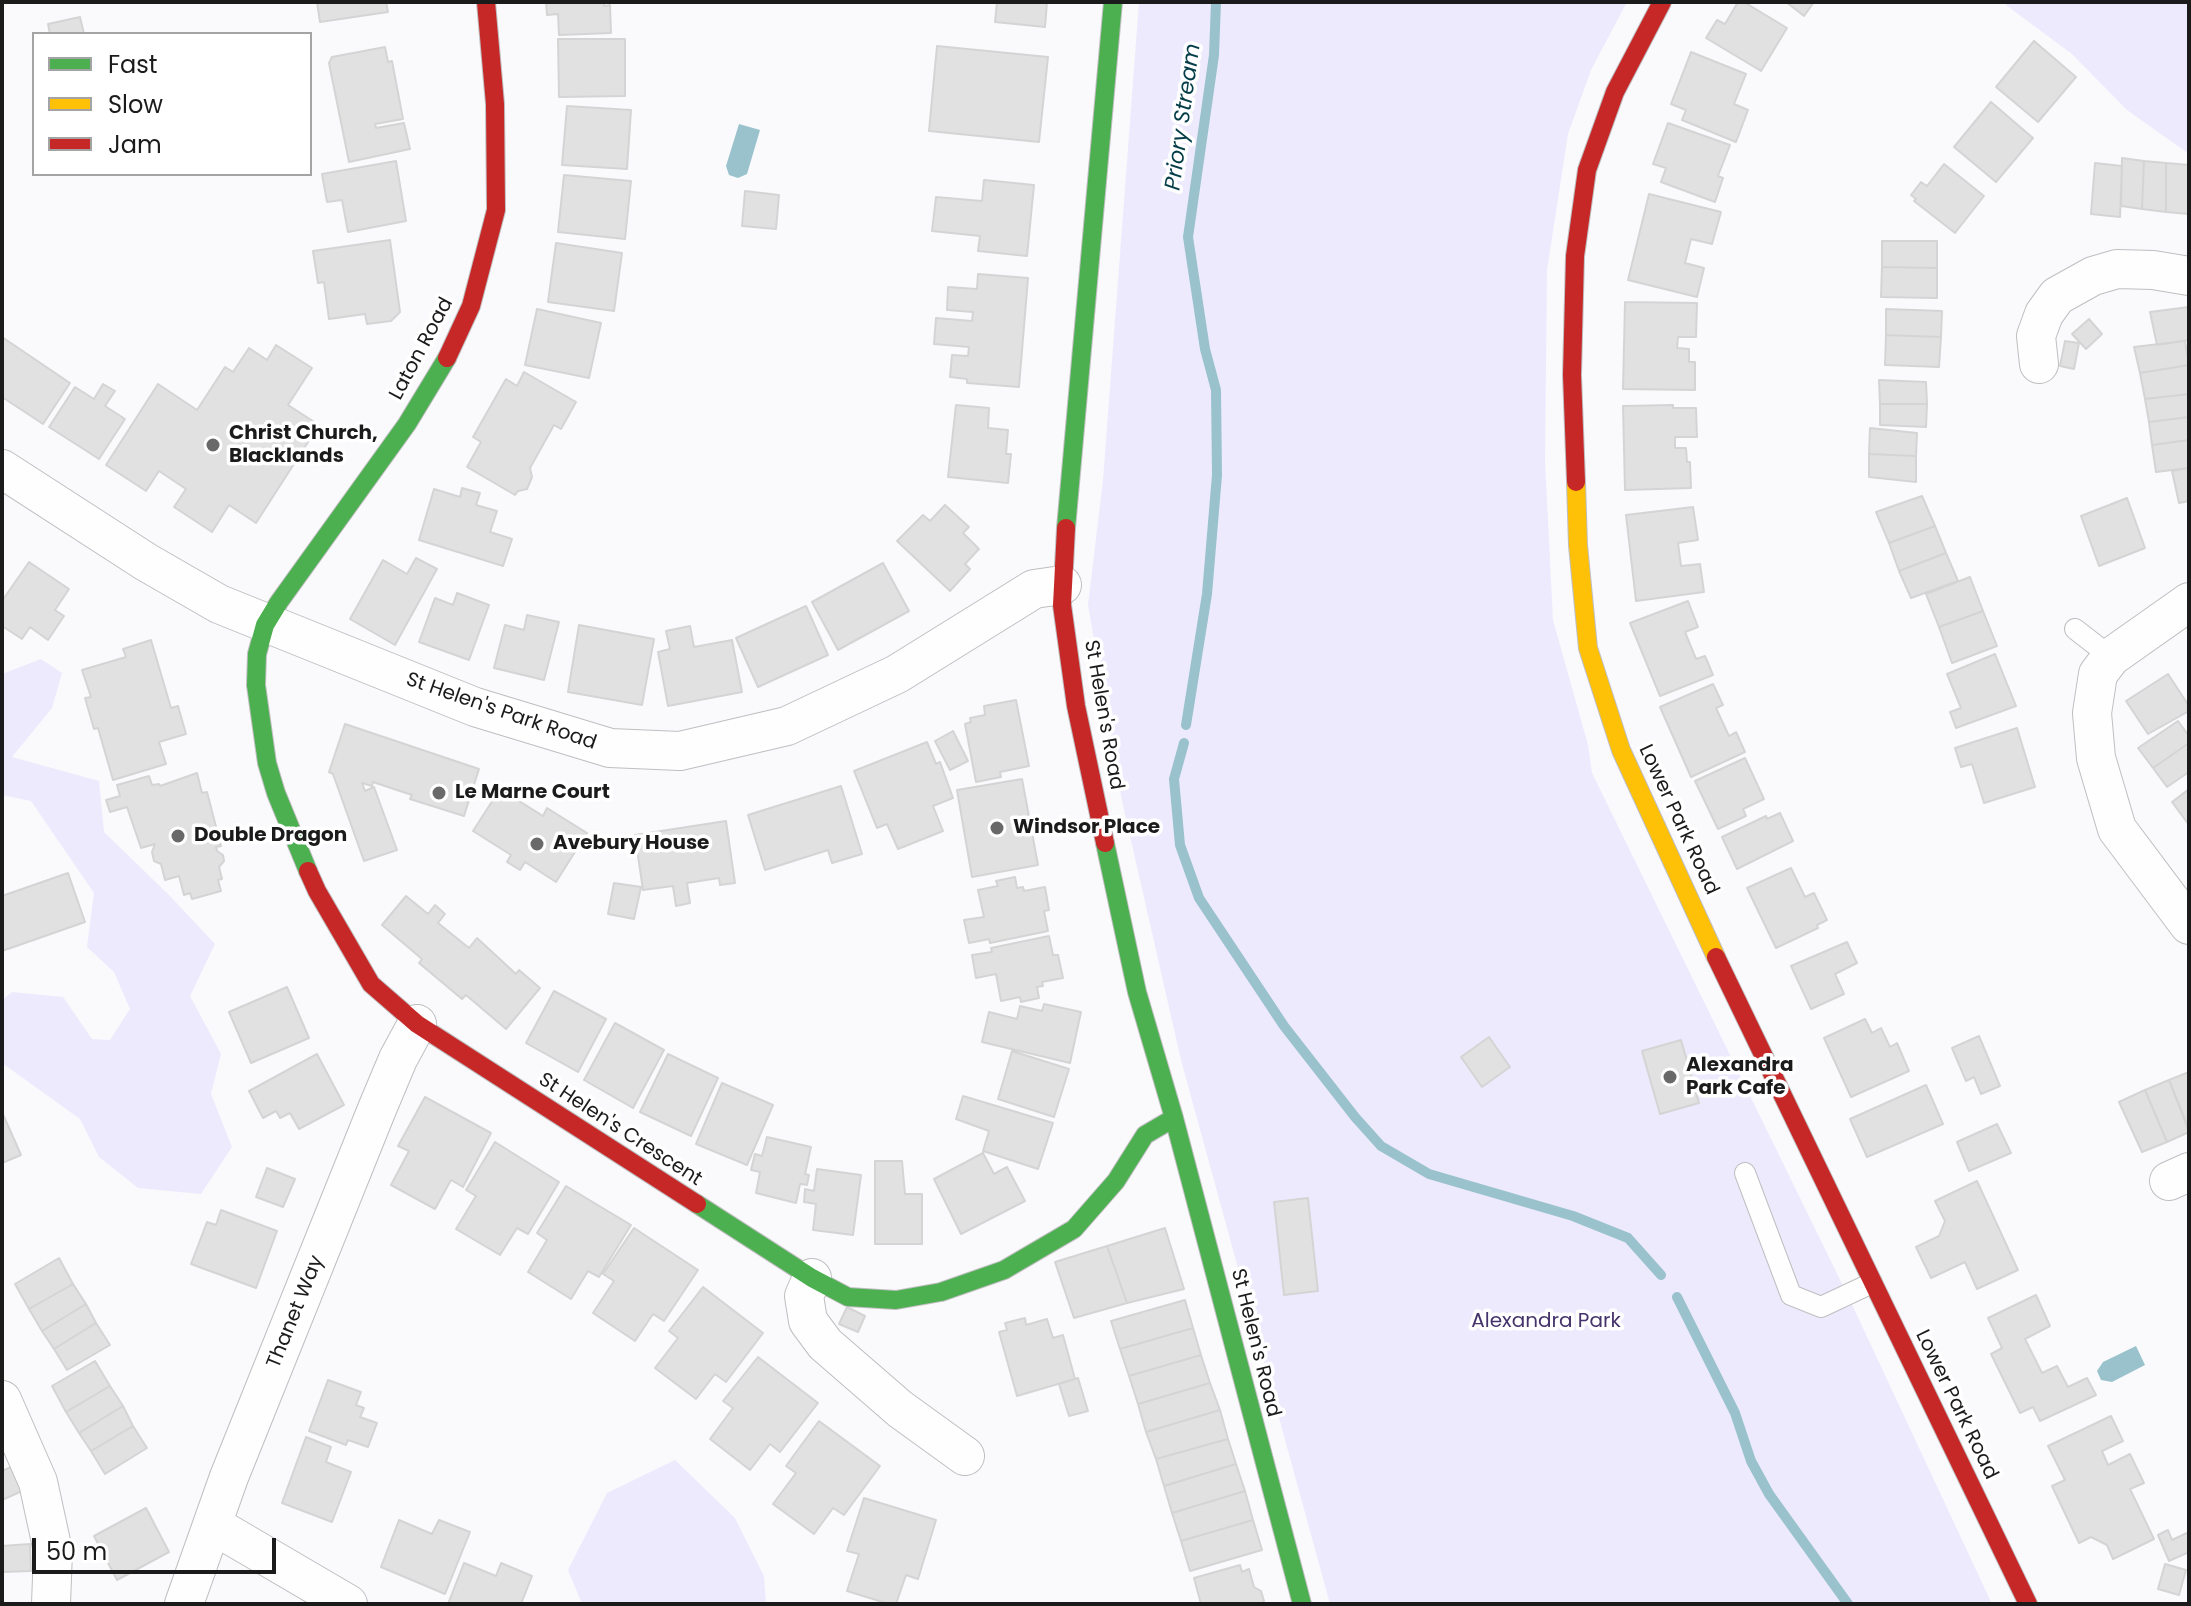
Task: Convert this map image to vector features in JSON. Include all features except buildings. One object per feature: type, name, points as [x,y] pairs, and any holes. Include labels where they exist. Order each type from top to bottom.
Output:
[{"type":"street","name":"Laton Road","points":[[265,625],[407,424],[443,366],[471,306],[496,210],[495,104],[486,2]]},
{"type":"street","name":"St Helen's Road","points":[[1113,2],[1069,477],[1062,605],[1076,706],[1137,992],[1174,1118],[1302,1604]]},
{"type":"street","name":"Lower Park Road","points":[[1662,2],[1615,92],[1587,170],[1575,256],[1573,406],[1578,545],[1588,648],[1621,750],[1723,973],[2028,1604]]},
{"type":"street","points":[[2039,364],[2036,336],[2044,314],[2057,296],[2093,276],[2117,269],[2153,270],[2189,276]]},
{"type":"street","name":"St Helen's Park Road","points":[[2,469],[146,562],[219,604],[475,707],[597,745],[680,751],[787,726],[897,674],[1034,589],[1062,585]]},
{"type":"street","points":[[2189,602],[2111,657],[2098,674],[2092,713],[2099,770],[2117,829],[2189,925]]},
{"type":"street","name":"St Helen's Crescent","points":[[265,625],[257,654],[256,685],[267,763],[276,793],[317,891],[371,984],[417,1024],[711,1216],[812,1278],[848,1297],[896,1300],[941,1292],[1004,1270],[1074,1229],[1116,1181],[1145,1135],[1174,1118]]},
{"type":"street","name":"Thanet Way","points":[[184,1604],[229,1477],[377,1109],[417,1024]]},
{"type":"street","points":[[812,1278],[804,1296],[808,1321],[825,1344],[900,1409],[965,1456]]},
{"type":"street","points":[[2,1400],[38,1482],[53,1551],[51,1604]]},
{"type":"street","points":[[213,1525],[348,1604]]},
{"type":"lane","points":[[2075,629],[2111,657]]},
{"type":"lane","points":[[1745,1173],[1791,1295],[1821,1307],[1872,1283]]},
{"type":"green space","name":"Alexandra Park","points":[[1139,2],[1627,2],[1591,70],[1568,134],[1547,270],[1545,461],[1553,620],[1588,745],[1592,773],[1848,1296],[1992,1604],[1330,1604],[1181,1060],[1122,801],[1088,605],[1103,480]]},
{"type":"green space","points":[[2005,2],[2189,2],[2189,154],[2127,110],[2072,54]]},
{"type":"green space","points":[[41,659],[62,673],[52,708],[12,757],[99,781],[104,832],[215,944],[190,996],[221,1054],[211,1094],[232,1147],[201,1194],[138,1188],[99,1157],[80,1119],[2,1063],[2,1000],[12,992],[63,997],[92,1039],[110,1040],[130,1009],[114,972],[87,947],[94,893],[31,801],[2,795],[2,674]]},
{"type":"green space","points":[[675,1460],[735,1518],[764,1576],[766,1604],[582,1604],[568,1570],[607,1493]]},
{"type":"water","points":[[739,124],[760,130],[747,174],[738,178],[729,175],[726,166]]},
{"type":"water","points":[[2136,1346],[2145,1365],[2112,1382],[2101,1380],[2097,1371],[2103,1362]]},
{"type":"waterway","name":"Priory Stream","points":[[1186,725],[1207,594],[1217,475],[1216,390],[1205,349],[1188,237],[1214,55],[1216,2]]},
{"type":"waterway","points":[[1184,743],[1174,779],[1180,845],[1199,898],[1284,1026],[1381,1146],[1429,1174],[1573,1216],[1628,1238],[1661,1275]]},
{"type":"waterway","points":[[1677,1297],[1735,1413],[1751,1461],[1769,1494],[1848,1604]]},
{"type":"traffic: fast","points":[[1066,528],[1113,2]]},
{"type":"traffic: fast","points":[[308,871],[267,763],[256,685],[257,654],[265,625],[279,602],[407,424],[447,358]]},
{"type":"traffic: fast","points":[[1105,843],[1137,992],[1174,1118],[1302,1604]]},
{"type":"traffic: fast","points":[[697,1204],[812,1278],[848,1297],[896,1300],[941,1292],[1004,1270],[1074,1229],[1116,1181],[1145,1135],[1174,1118]]},
{"type":"traffic: slow","points":[[1576,482],[1578,545],[1588,648],[1621,750],[1716,957]]},
{"type":"traffic: jam","points":[[447,358],[471,306],[496,210],[495,104],[486,2]]},
{"type":"traffic: jam","points":[[1576,482],[1572,375],[1575,256],[1587,170],[1615,92],[1662,2]]},
{"type":"traffic: jam","points":[[1066,528],[1062,605],[1076,706],[1105,843]]},
{"type":"traffic: jam","points":[[308,871],[371,984],[417,1024],[697,1204]]},
{"type":"traffic: jam","points":[[1716,957],[2028,1604]]},
{"type":"place","name":"Christ Church, Blacklands","points":[[213,445]]},
{"type":"place","name":"Le Marne Court","points":[[439,793]]},
{"type":"place","name":"Windsor Place","points":[[997,828]]},
{"type":"place","name":"Double Dragon","points":[[178,836]]},
{"type":"place","name":"Avebury House","points":[[537,844]]},
{"type":"place","name":"Alexandra Park Cafe","points":[[1670,1077]]}]
